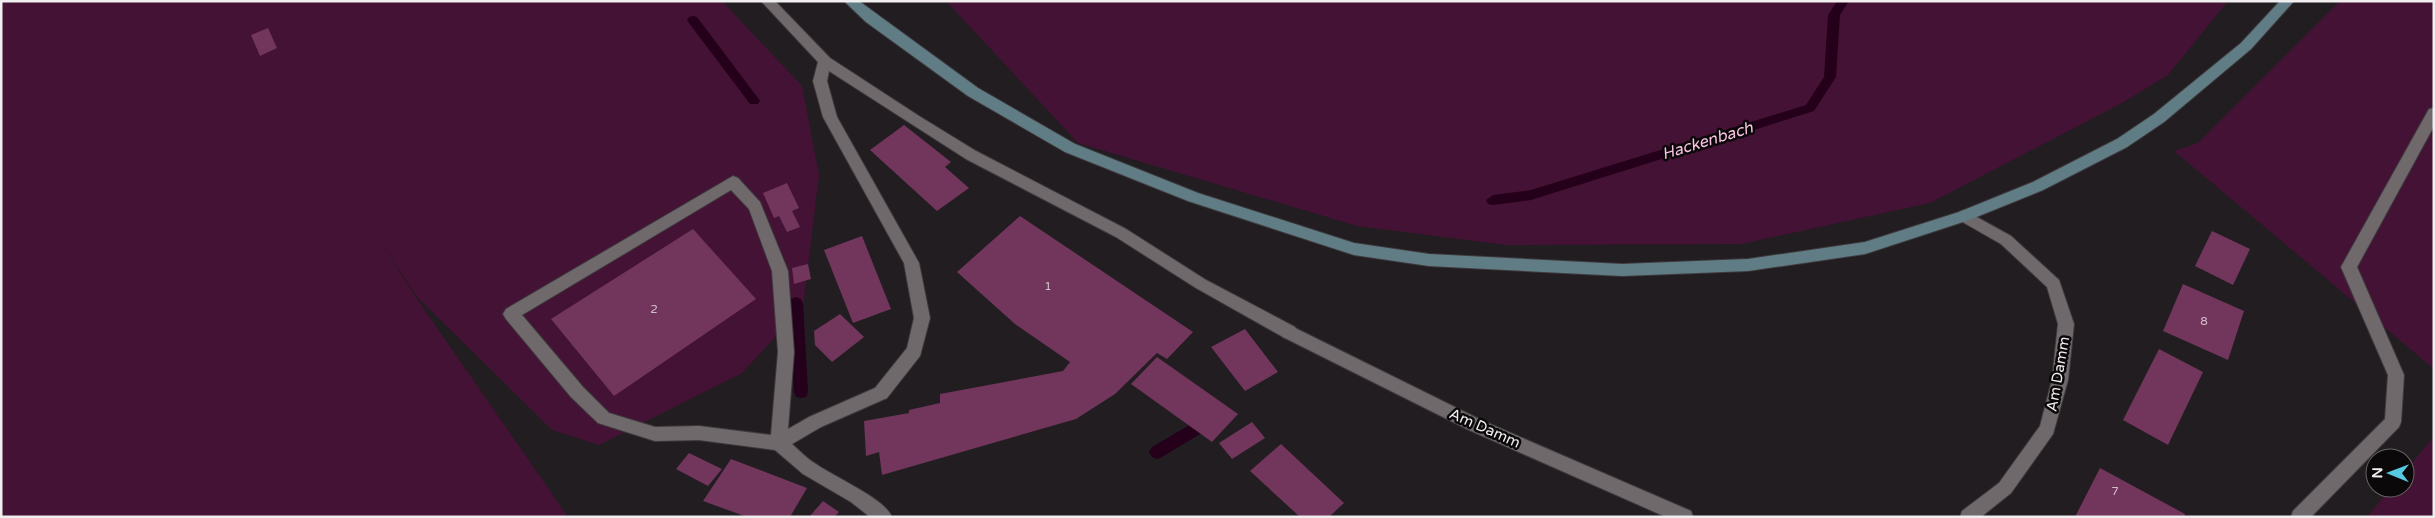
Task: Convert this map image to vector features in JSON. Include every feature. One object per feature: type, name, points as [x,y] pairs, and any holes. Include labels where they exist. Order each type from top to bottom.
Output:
[{"type":"main road","points":[[850,1],[973,92],[1070,148],[1193,197],[1354,249],[1429,260],[1622,270],[1748,265],[1865,248],[1964,216],[2038,186],[2129,138],[2159,118],[2246,46],[2288,1]]},
{"type":"street","name":"Am Damm","points":[[767,1],[825,61],[972,155],[1120,233],[1201,284],[1289,332],[1475,425],[1685,517]]},
{"type":"street","points":[[779,443],[815,422],[881,393],[914,351],[922,318],[911,264],[856,161],[830,117],[820,81],[825,61]]},
{"type":"street","points":[[2299,517],[2393,422],[2396,375],[2350,267],[2434,114]]},
{"type":"street","points":[[779,443],[786,352],[780,271],[755,206],[733,182],[511,314],[577,392],[604,418],[655,434],[700,433],[779,443],[809,469],[857,497],[884,517]]},
{"type":"street","name":"Am Damm","points":[[1964,216],[2006,240],[2054,284],[2066,324],[2060,380],[2047,429],[2005,488],[1968,517]]},
{"type":"shaded area","points":[[1,1],[722,1],[802,86],[819,175],[803,307],[742,373],[599,445],[552,430],[417,297],[373,230],[415,296],[568,517],[1,517]]},
{"type":"shaded area","points":[[946,1],[2228,1],[2168,75],[2122,103],[1930,203],[1741,244],[1506,245],[1357,226],[1078,143]]},
{"type":"shaded area","points":[[2340,1],[2434,1],[2434,369],[2174,151],[2198,143]]},
{"type":"shaded area","points":[[2434,437],[2434,517],[2367,517],[2383,498],[2415,498],[2415,459]]},
{"type":"building","points":[[268,28],[277,48],[260,56],[251,35]]},
{"type":"building","points":[[904,125],[951,162],[945,167],[969,188],[937,211],[870,150]]},
{"type":"building","points":[[787,183],[799,208],[792,211],[800,227],[787,232],[779,216],[774,218],[763,193]]},
{"type":"building","points":[[1020,216],[1193,332],[1167,359],[1157,353],[1115,394],[1076,419],[882,475],[879,452],[866,456],[864,421],[909,413],[909,410],[940,403],[940,394],[1063,371],[1070,362],[1015,324],[957,272]]},
{"type":"building","points":[[693,229],[756,299],[614,396],[551,319]]},
{"type":"building","points":[[2212,231],[2250,249],[2233,285],[2195,266]]},
{"type":"building","points":[[862,236],[891,309],[853,323],[824,250]]},
{"type":"building","points":[[808,264],[811,279],[794,284],[792,268]]},
{"type":"building","points":[[2183,284],[2244,311],[2228,360],[2163,331]]},
{"type":"building","points":[[840,314],[864,337],[832,362],[815,345],[814,331]]},
{"type":"building","points":[[1245,329],[1278,372],[1245,391],[1211,347]]},
{"type":"building","points":[[2159,349],[2203,372],[2168,445],[2123,420]]},
{"type":"building","points":[[1157,357],[1238,414],[1212,442],[1131,384]]},
{"type":"building","points":[[1252,422],[1265,438],[1232,459],[1219,443]]},
{"type":"building","points":[[1281,444],[1344,503],[1329,517],[1300,517],[1250,471]]},
{"type":"building","points":[[689,453],[722,469],[708,486],[676,469]]},
{"type":"building","points":[[731,459],[807,488],[790,517],[747,517],[703,501]]},
{"type":"building","points":[[2100,468],[2185,514],[2184,517],[2075,517]]},
{"type":"building","points":[[823,501],[839,512],[834,517],[809,517]]},
{"type":"waterway","name":"Hackenbach","points":[[1493,200],[1531,195],[1810,108],[1830,77],[1834,15],[1843,1]]},
{"type":"waterway","points":[[693,20],[754,101]]},
{"type":"waterway","points":[[796,303],[801,392]]},
{"type":"waterway","points":[[1157,452],[1210,420]]}]
